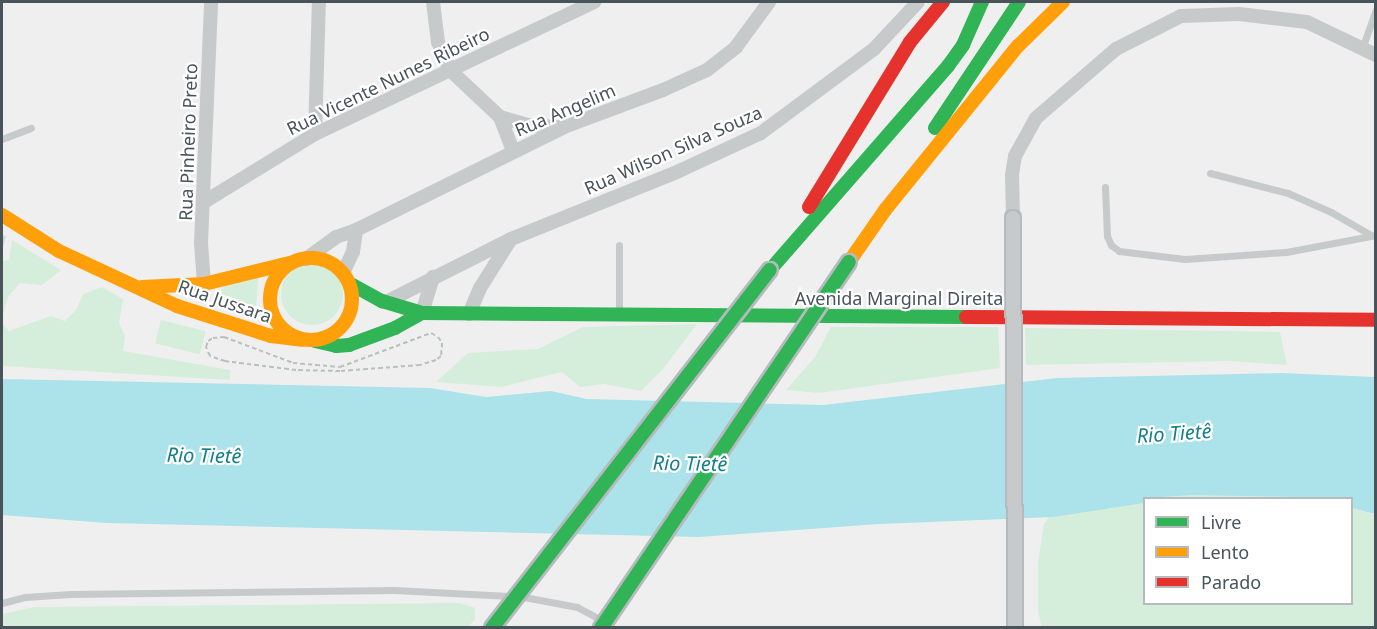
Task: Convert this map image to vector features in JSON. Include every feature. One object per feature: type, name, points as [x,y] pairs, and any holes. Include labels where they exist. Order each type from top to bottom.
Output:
[{"type":"main road","points":[[780,257],[882,85],[910,42],[943,2]]},
{"type":"main road","points":[[492,627],[780,257],[929,90],[963,45],[982,2]]},
{"type":"main road","points":[[885,210],[956,93],[1019,2]]},
{"type":"main road","points":[[601,627],[885,210],[1018,46],[1063,2]]},
{"type":"main road","name":"Rua Jussara","points":[[2,214],[59,251],[177,306],[271,336],[307,340]]},
{"type":"main road","points":[[307,340],[325,338],[337,331],[346,321],[352,296],[346,278],[333,264],[320,259],[299,261],[280,272],[273,284],[270,297],[272,312],[278,324],[289,334],[307,340],[327,345],[349,345],[395,328],[422,313]]},
{"type":"main road","name":"Rua Jussara","points":[[139,287],[204,284],[299,261]]},
{"type":"main road","name":"Avenida Marginal Direita","points":[[346,278],[366,294],[422,313],[1376,320]]},
{"type":"main road","points":[[204,284],[204,296],[213,316]]},
{"type":"street","name":"Rua Pinheiro Preto","points":[[204,284],[201,243],[211,2]]},
{"type":"street","points":[[315,134],[319,2]]},
{"type":"street","points":[[433,2],[438,42],[452,71],[500,117],[513,151]]},
{"type":"street","name":"Rua Vicente Nunes Ribeiro","points":[[204,202],[315,134],[452,71],[579,5],[594,2]]},
{"type":"street","name":"Rua Angelim","points":[[299,261],[336,237],[356,230],[513,151],[564,127],[663,90],[706,69],[736,47],[769,2]]},
{"type":"street","name":"Rua Wilson Silva Souza","points":[[386,302],[511,240],[679,171],[761,133],[874,49],[918,2]]},
{"type":"street","points":[[1015,627],[1012,175],[1015,156],[1036,118],[1116,49],[1181,16],[1239,14],[1273,16],[1307,22],[1376,55]]},
{"type":"street","points":[[438,42],[454,55],[473,60],[469,73],[469,87]]},
{"type":"street","points":[[500,117],[528,125],[564,127]]},
{"type":"street","points":[[346,278],[356,230]]},
{"type":"street","points":[[469,314],[480,288],[511,240]]},
{"type":"street","points":[[422,313],[433,277]]},
{"type":"lane","points":[[1362,49],[1376,9]]},
{"type":"lane","points":[[2,139],[31,128]]},
{"type":"lane","points":[[1210,173],[1288,193],[1374,235]]},
{"type":"lane","points":[[1106,187],[1107,236],[1111,245],[1119,251],[1185,259],[1286,252],[1374,235]]},
{"type":"lane","points":[[619,245],[619,314]]},
{"type":"lane","points":[[2,603],[25,597],[70,594],[394,590],[470,592],[553,600],[594,614],[610,627]]},
{"type":"green space","points":[[12,240],[61,270],[42,285],[20,283],[8,297],[2,318],[2,261],[9,260]]},
{"type":"green space","points":[[306,263],[318,263],[334,272],[341,282],[343,294],[341,306],[334,316],[318,325],[306,325],[295,320],[286,311],[281,300],[281,288],[286,277],[295,268]]},
{"type":"green space","points":[[259,275],[256,305],[263,323],[226,309],[219,292],[229,282]]},
{"type":"green space","points":[[102,287],[123,299],[119,323],[125,336],[123,351],[230,370],[230,380],[2,366],[2,323],[9,331],[51,316],[65,321],[76,310],[83,294]]},
{"type":"green space","points":[[161,320],[206,331],[200,354],[155,343]]},
{"type":"green space","points":[[697,324],[663,369],[641,391],[604,384],[580,387],[562,372],[501,387],[436,382],[468,353],[538,349],[583,327]]},
{"type":"green space","points":[[831,327],[998,327],[1000,368],[819,393],[786,390],[815,357]]},
{"type":"green space","points":[[1025,328],[1280,332],[1287,365],[1228,361],[1026,365]]},
{"type":"green space","points":[[1137,492],[1290,497],[1143,497],[1143,605],[1353,605],[1353,508],[1375,515],[1375,627],[1042,628],[1038,611],[1038,563],[1044,524],[1050,515]]},
{"type":"green space","points":[[460,603],[475,608],[475,619],[468,627],[2,627],[2,614],[35,607]]},
{"type":"water","name":"Rio Tietê","points":[[1281,373],[1375,377],[1375,514],[1353,508],[1353,497],[1192,495],[1143,497],[1143,503],[1053,517],[879,524],[699,537],[107,523],[2,515],[2,379],[430,388],[486,397],[551,391],[587,399],[823,405],[1057,378]]},
{"type":"building","points":[[2,235],[6,236],[2,252]]},
{"type":"traffic: fast","points":[[770,270],[948,66],[963,45],[982,2]]},
{"type":"traffic: fast","points":[[935,128],[1019,2]]},
{"type":"traffic: fast","points":[[601,628],[849,262]]},
{"type":"traffic: fast","points":[[492,628],[770,270]]},
{"type":"traffic: fast","points":[[349,283],[382,301],[422,313],[966,317]]},
{"type":"traffic: fast","points":[[315,341],[336,346],[349,345],[395,328],[422,313]]},
{"type":"traffic: slow","points":[[849,262],[885,210],[1018,46],[1063,2]]},
{"type":"traffic: slow","points":[[2,215],[59,251],[177,306],[271,336],[302,340]]},
{"type":"traffic: slow","points":[[311,258],[327,261],[340,270],[349,283],[352,299],[349,315],[340,328],[327,337],[311,340],[295,337],[282,328],[273,315],[270,299],[273,283],[282,270],[295,261],[311,258]]},
{"type":"traffic: slow","points":[[142,287],[204,284],[290,263]]},
{"type":"traffic: jam","points":[[809,207],[910,42],[943,2]]},
{"type":"traffic: jam","points":[[966,317],[1376,320]]}]
